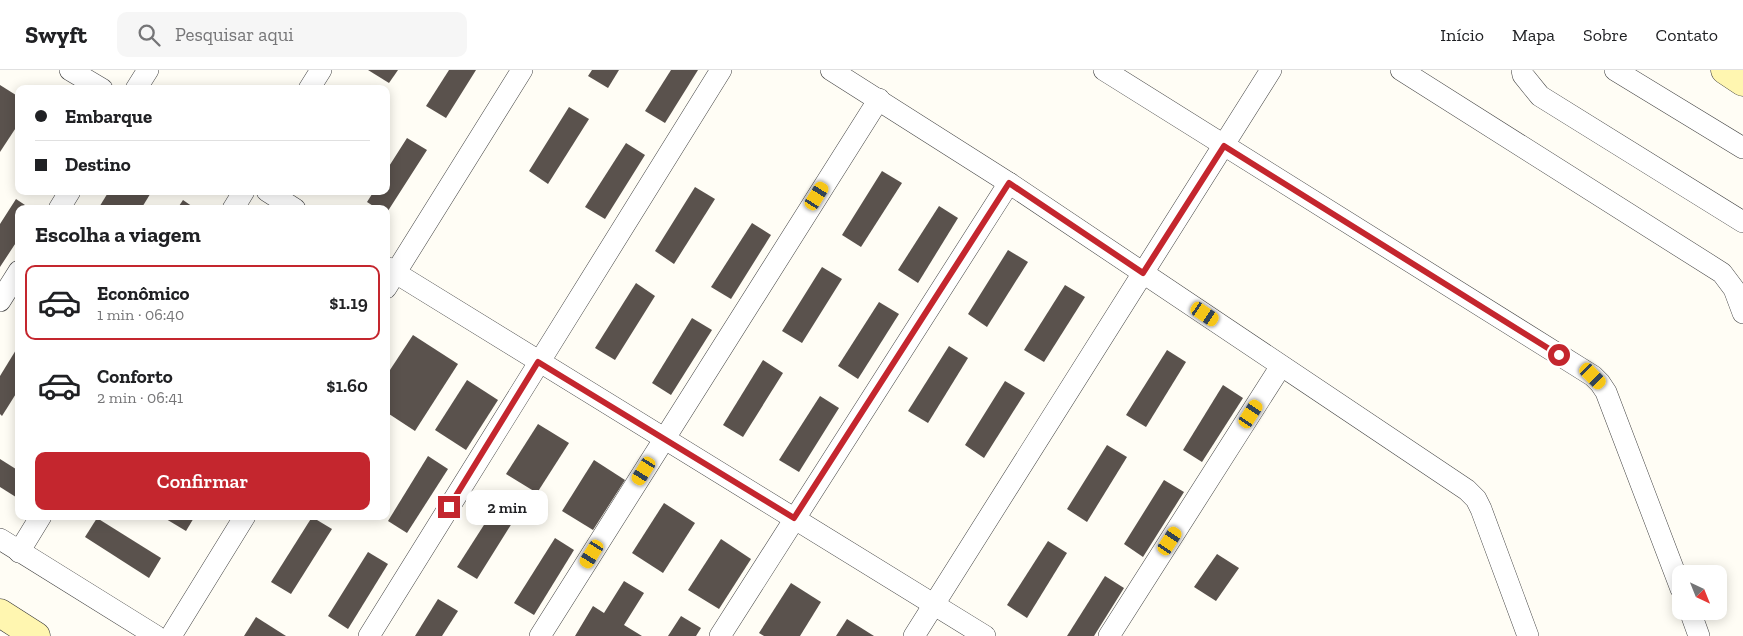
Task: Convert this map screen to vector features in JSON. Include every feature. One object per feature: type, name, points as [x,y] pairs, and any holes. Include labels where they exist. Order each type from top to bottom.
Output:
[{"type":"street","points":[[70,70],[95,85]]},
{"type":"street","points":[[139,85],[148,70]]},
{"type":"street","points":[[312,85],[321,70]]},
{"type":"street","points":[[390,274],[522,70]]},
{"type":"street","points":[[369,636],[538,362],[722,70]]},
{"type":"street","points":[[831,70],[1009,183],[1467,490],[1476,499],[1528,636]]},
{"type":"street","points":[[1104,70],[1593,376],[1606,392],[1672,565]]},
{"type":"street","points":[[914,636],[1271,70]]},
{"type":"street","points":[[1401,70],[1722,273],[1734,289],[1743,313]]},
{"type":"street","points":[[1522,70],[1523,75],[1540,96],[1743,222]]},
{"type":"street","points":[[1615,70],[1743,148]]},
{"type":"street","points":[[1724,70],[1743,82]]},
{"type":"street","points":[[540,636],[878,99]]},
{"type":"street","points":[[720,636],[1009,183]]},
{"type":"street","points":[[273,195],[289,205]]},
{"type":"street","points":[[390,277],[538,362],[664,438],[985,636]]},
{"type":"street","points":[[0,301],[15,278]]},
{"type":"street","points":[[1109,636],[1281,366]]},
{"type":"street","points":[[19,552],[39,520]]},
{"type":"street","points":[[171,636],[243,520]]},
{"type":"street","points":[[0,539],[156,636]]},
{"type":"street","points":[[0,613],[36,636]]},
{"type":"street","points":[[1694,620],[1700,636]]},
{"type":"building","points":[[368,70],[398,70],[389,83]]},
{"type":"building","points":[[449,70],[476,70],[446,118],[426,106]]},
{"type":"building","points":[[592,70],[619,70],[608,88],[588,76]]},
{"type":"building","points":[[671,70],[698,70],[665,123],[645,111]]},
{"type":"building","points":[[0,85],[15,94],[15,129],[0,152]]},
{"type":"building","points":[[569,107],[589,119],[548,184],[529,171]]},
{"type":"building","points":[[407,138],[427,150],[390,208],[390,205],[372,205],[367,202],[371,195],[390,195],[390,165]]},
{"type":"building","points":[[626,143],[645,155],[605,219],[585,207]]},
{"type":"building","points":[[882,171],[902,183],[861,247],[842,235]]},
{"type":"building","points":[[695,187],[715,199],[674,264],[655,251]]},
{"type":"building","points":[[107,195],[150,195],[143,205],[100,205]]},
{"type":"building","points":[[16,199],[25,205],[15,205],[15,244],[0,267],[0,224]]},
{"type":"building","points":[[183,200],[190,205],[180,205]]},
{"type":"building","points":[[939,206],[958,218],[918,283],[898,270]]},
{"type":"building","points":[[752,223],[771,235],[731,299],[711,287]]},
{"type":"building","points":[[1008,250],[1028,262],[987,327],[968,314]]},
{"type":"building","points":[[822,267],[842,279],[802,343],[782,331]]},
{"type":"building","points":[[636,283],[655,296],[615,360],[595,348]]},
{"type":"building","points":[[1065,285],[1085,297],[1044,362],[1024,350]]},
{"type":"building","points":[[879,302],[899,314],[858,379],[838,366]]},
{"type":"building","points":[[692,318],[712,330],[671,395],[652,383]]},
{"type":"building","points":[[413,335],[458,364],[415,431],[390,415],[390,370]]},
{"type":"building","points":[[949,346],[968,358],[928,423],[908,411]]},
{"type":"building","points":[[1167,350],[1186,362],[1146,427],[1126,415]]},
{"type":"building","points":[[15,352],[15,395],[2,416],[0,414],[0,376]]},
{"type":"building","points":[[763,360],[783,373],[743,437],[723,425]]},
{"type":"building","points":[[467,380],[498,400],[466,450],[435,430]]},
{"type":"building","points":[[1005,381],[1025,393],[984,458],[965,445]]},
{"type":"building","points":[[1223,385],[1243,398],[1202,462],[1183,450]]},
{"type":"building","points":[[820,396],[839,408],[799,472],[779,460]]},
{"type":"building","points":[[538,424],[569,443],[537,493],[506,474]]},
{"type":"building","points":[[1107,445],[1127,457],[1087,522],[1067,509]]},
{"type":"building","points":[[428,456],[448,469],[407,533],[388,521]]},
{"type":"building","points":[[0,459],[15,468],[15,496],[0,487]]},
{"type":"building","points":[[594,460],[625,480],[593,530],[562,511]]},
{"type":"building","points":[[1164,480],[1184,492],[1143,557],[1124,544]]},
{"type":"building","points":[[498,503],[517,515],[477,579],[457,567]]},
{"type":"building","points":[[664,503],[695,523],[663,573],[632,553]]},
{"type":"building","points":[[96,520],[100,520],[161,558],[149,578],[85,537]]},
{"type":"building","points":[[168,520],[193,520],[186,531]]},
{"type":"building","points":[[310,520],[317,520],[332,529],[291,594],[271,582]]},
{"type":"building","points":[[555,538],[574,550],[534,615],[514,603]]},
{"type":"building","points":[[721,539],[751,559],[719,609],[688,590]]},
{"type":"building","points":[[1048,541],[1067,553],[1027,618],[1007,605]]},
{"type":"building","points":[[368,552],[388,564],[348,629],[328,616]]},
{"type":"building","points":[[1217,554],[1239,568],[1216,601],[1194,587]]},
{"type":"building","points":[[1105,576],[1124,588],[1094,636],[1067,636]]},
{"type":"building","points":[[624,581],[644,593],[624,625],[642,636],[575,636],[593,606],[604,613]]},
{"type":"building","points":[[791,583],[821,602],[800,636],[764,636],[759,633]]},
{"type":"building","points":[[438,599],[458,611],[442,636],[415,636]]},
{"type":"building","points":[[681,616],[701,628],[696,636],[668,636]]},
{"type":"building","points":[[256,617],[286,636],[244,636]]},
{"type":"building","points":[[847,619],[874,636],[836,636]]},
{"type":"route","points":[[449,507],[538,362],[794,518],[1009,183],[1143,273],[1224,146],[1559,355]]}]
